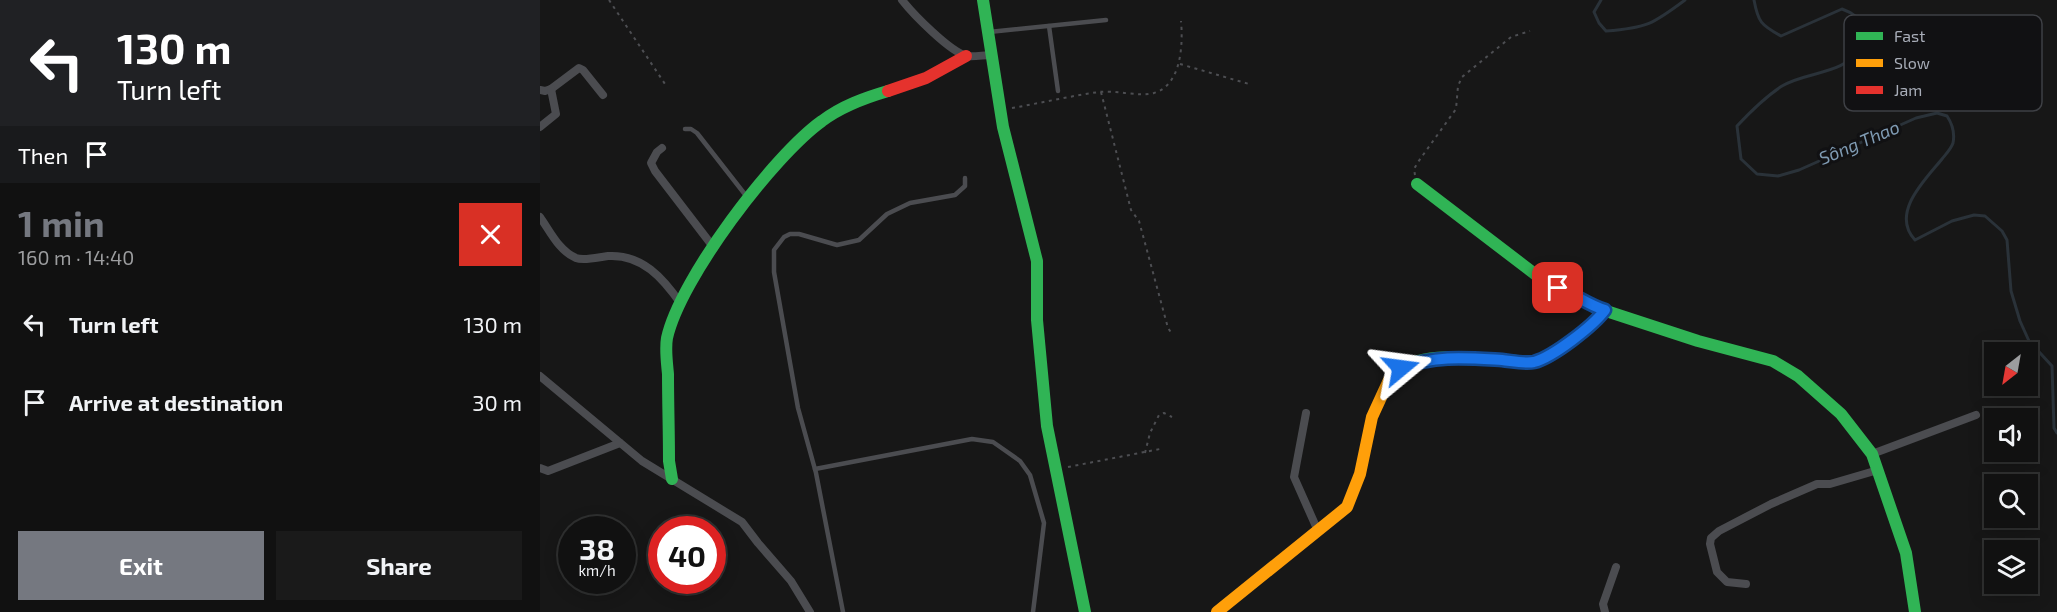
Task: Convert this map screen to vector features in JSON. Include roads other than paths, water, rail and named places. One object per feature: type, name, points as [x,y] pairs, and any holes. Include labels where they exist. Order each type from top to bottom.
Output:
[{"type":"street","points":[[902,0],[914,14],[950,46],[966,56]]},
{"type":"street","points":[[983,0],[1000,110],[1037,261],[1037,320],[1047,426],[1085,612]]},
{"type":"street","points":[[672,479],[669,461],[667,339],[671,323],[696,276],[748,199],[815,125],[843,107],[927,78],[966,56],[991,55]]},
{"type":"street","points":[[540,90],[551,89],[579,68],[603,94]]},
{"type":"street","points":[[540,127],[556,114],[551,89]]},
{"type":"street","points":[[662,148],[651,163],[655,171],[714,248]]},
{"type":"street","points":[[1417,184],[1544,281],[1575,295],[1594,307],[1698,341],[1773,360],[1798,376],[1841,414],[1872,454],[1906,553],[1915,612]]},
{"type":"street","points":[[540,217],[564,251],[578,259],[620,255],[636,260],[649,267],[667,284],[681,304]]},
{"type":"street","points":[[1217,612],[1347,507],[1360,474],[1372,417],[1389,380],[1401,368],[1420,360],[1451,357],[1533,362],[1548,356],[1596,321],[1605,310]]},
{"type":"street","points":[[540,376],[642,461],[742,522],[791,581],[810,612]]},
{"type":"street","points":[[1306,413],[1294,477],[1318,531]]},
{"type":"street","points":[[1872,454],[1976,415]]},
{"type":"street","points":[[540,468],[548,471],[620,443]]},
{"type":"street","points":[[1746,584],[1728,582],[1717,572],[1710,544],[1711,538],[1719,531],[1771,504],[1817,484],[1830,484],[1878,470]]},
{"type":"street","points":[[1605,612],[1603,604],[1616,567]]},
{"type":"lane","points":[[987,33],[1106,20]]},
{"type":"lane","points":[[1049,26],[1058,91]]},
{"type":"lane","points":[[686,129],[698,133],[748,199]]},
{"type":"lane","points":[[843,612],[815,469],[798,408],[774,272],[774,250],[784,237],[790,234],[799,234],[837,245],[859,240],[887,214],[910,203],[955,195],[965,186],[965,178]]},
{"type":"lane","points":[[815,469],[972,439],[993,442],[1020,461],[1030,475],[1041,508],[1044,523],[1033,612]]},
{"type":"waterway","name":"Sông Thao","points":[[1601,0],[1594,12],[1606,31],[1641,26],[1657,20],[1685,0]]},
{"type":"waterway","name":"Sông Thao","points":[[1754,0],[1762,22],[1781,36],[1842,9],[1853,15]]},
{"type":"waterway","name":"Sông Thao","points":[[1844,64],[1792,81],[1764,100],[1737,126],[1741,159],[1757,174],[1778,176],[1799,170],[1916,118],[1937,113],[1947,116],[1953,129],[1953,143],[1913,197],[1906,219],[1908,230],[1915,240],[1952,221],[1974,215],[1985,216],[2002,231],[2007,240],[2011,291],[2020,321],[2029,341],[2052,366],[2054,428],[2057,433]]}]
